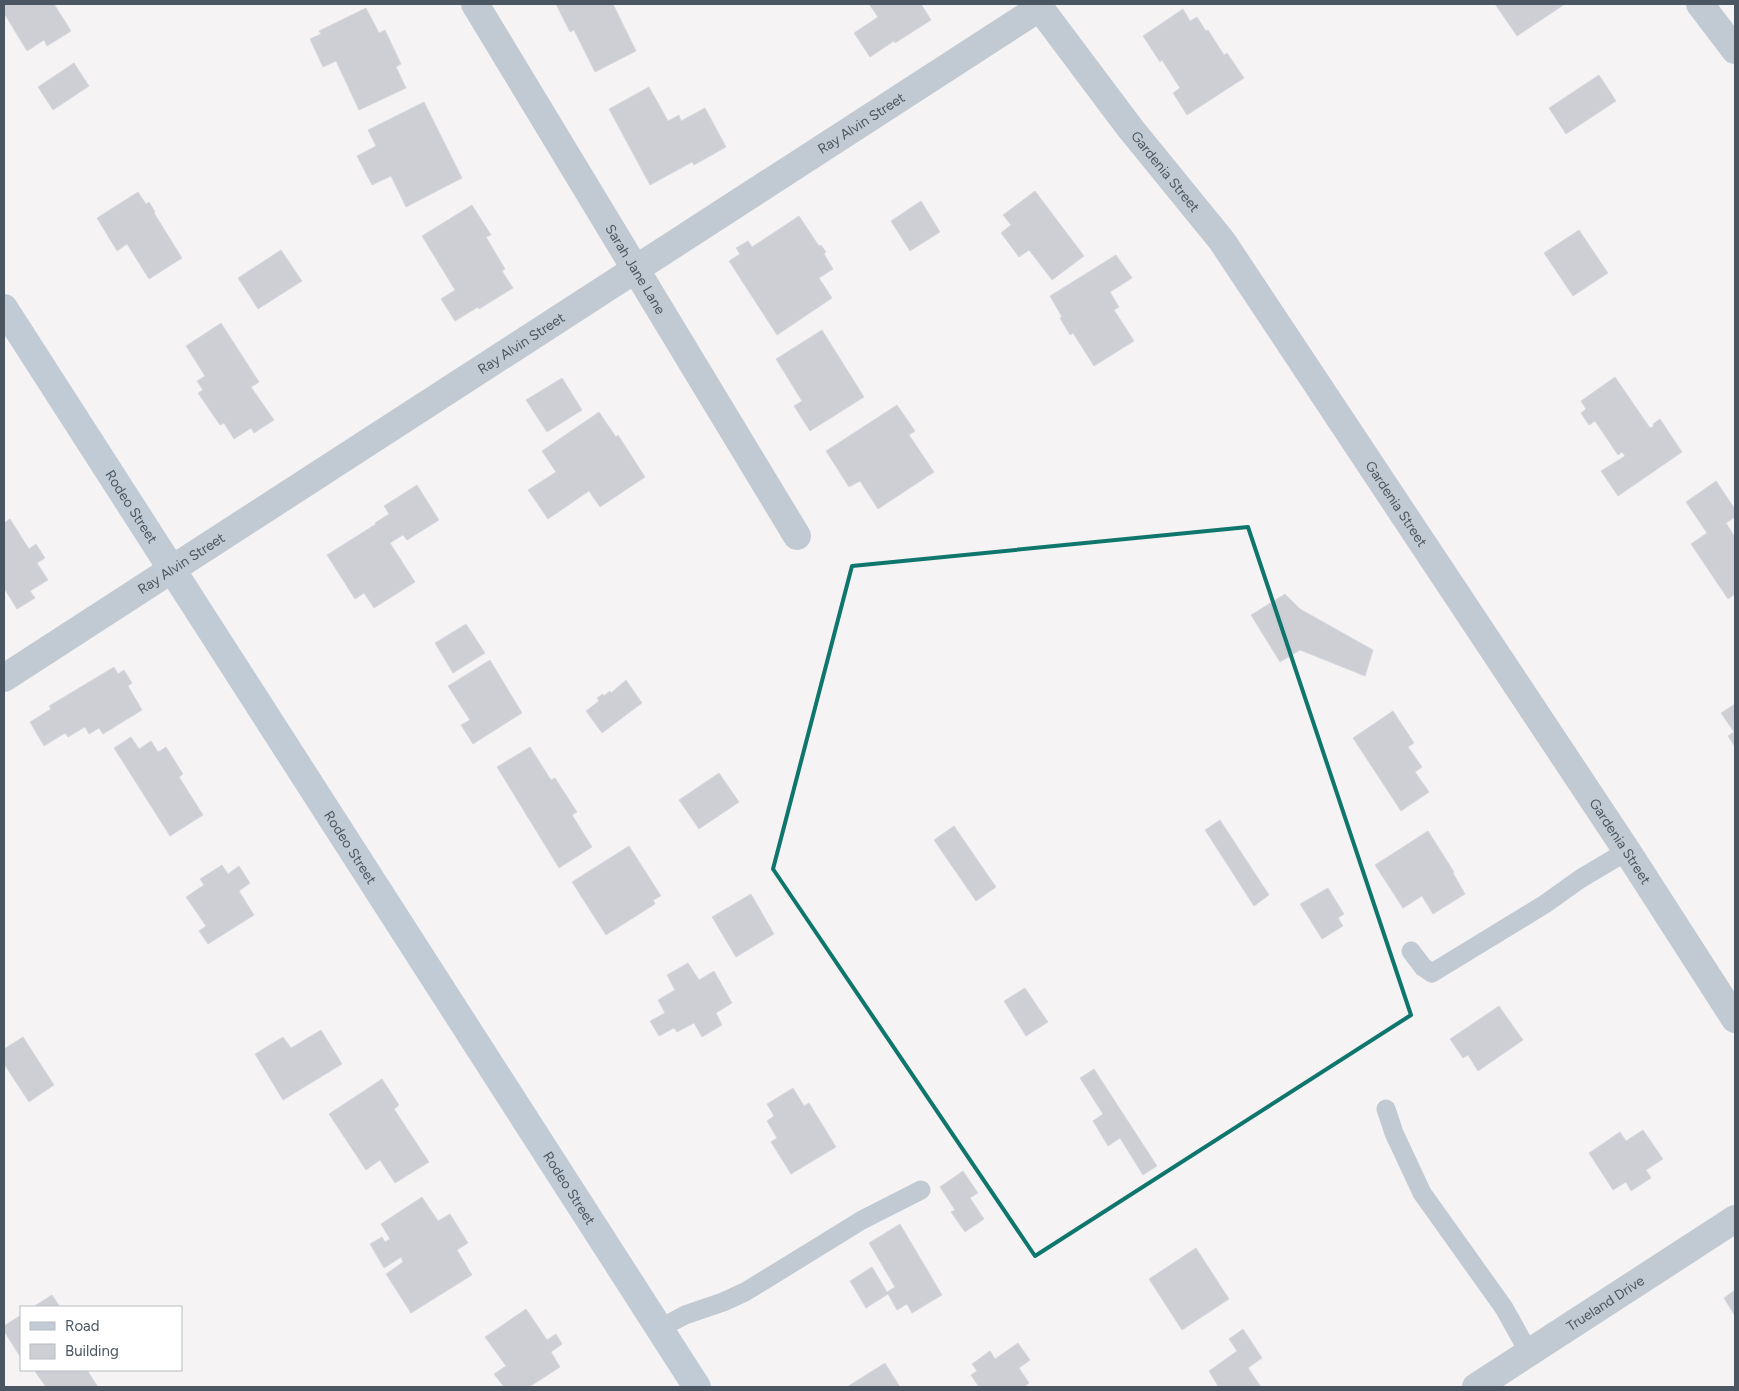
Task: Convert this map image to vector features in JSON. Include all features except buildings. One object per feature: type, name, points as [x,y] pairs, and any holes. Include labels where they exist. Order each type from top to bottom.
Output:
[{"type":"street","name":"Sarah Jane Lane","points":[[474,4],[797,536]]},
{"type":"street","points":[[1700,4],[1735,50]]},
{"type":"street","name":"Ray Alvin Street","points":[[4,678],[1038,6]]},
{"type":"street","name":"Gardenia Street","points":[[1038,6],[1130,128],[1222,241],[1627,851],[1735,1019]]},
{"type":"street","name":"Rodeo Street","points":[[4,308],[697,1387]]},
{"type":"street","name":"Trueland Drive","points":[[1476,1387],[1735,1219]]},
{"type":"lane","points":[[1411,951],[1423,967],[1432,973],[1627,851]]},
{"type":"lane","points":[[1386,1108],[1394,1133],[1422,1193],[1504,1308],[1529,1353]]},
{"type":"lane","points":[[659,1329],[685,1315],[745,1292],[862,1220],[921,1190]]},
{"type":"highlighted area","points":[[1248,527],[1411,1015],[1035,1256],[773,869],[852,566]]}]
